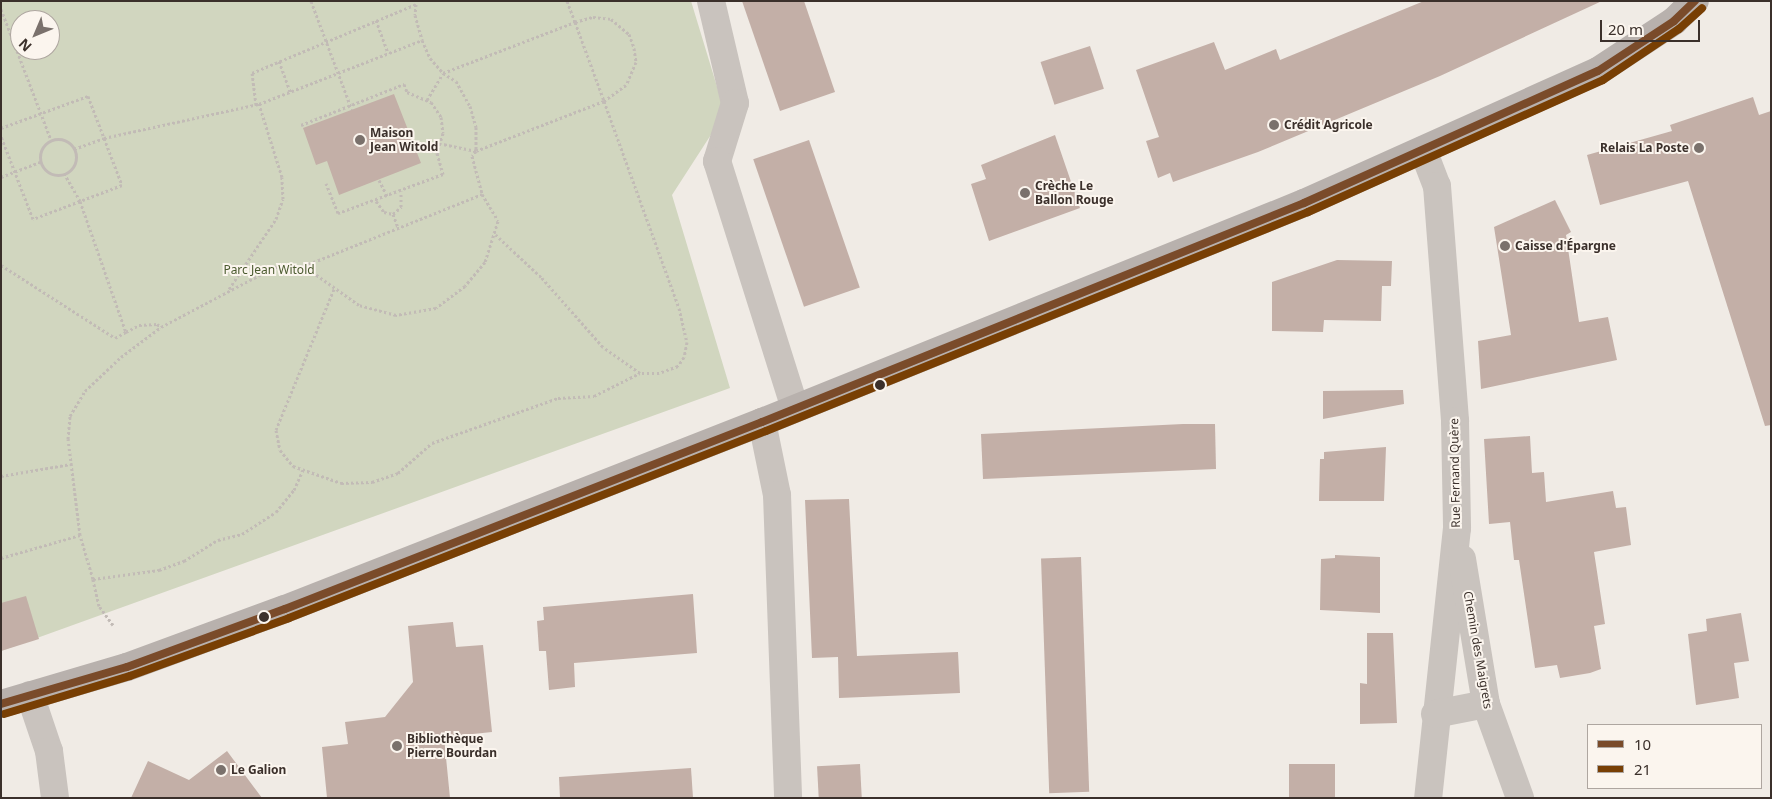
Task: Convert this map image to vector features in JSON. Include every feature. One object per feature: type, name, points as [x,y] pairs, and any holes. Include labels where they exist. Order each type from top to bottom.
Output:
[{"type":"main road","points":[[1,704],[127,667],[285,608],[762,422],[1248,226],[1598,71],[1674,21],[1695,1]]},
{"type":"street","points":[[711,1],[735,103],[717,161],[795,408]]},
{"type":"street","name":"Rue Fernand Quère","points":[[1423,150],[1437,186],[1455,421],[1457,528],[1435,714],[1428,798]]},
{"type":"street","points":[[762,422],[777,495],[788,798]]},
{"type":"street","name":"Chemin des Maigrets","points":[[1457,528],[1486,704],[1520,798]]},
{"type":"street","points":[[30,695],[49,751],[55,798]]},
{"type":"street","points":[[1435,714],[1486,704]]},
{"type":"path","points":[[311,1],[352,110]]},
{"type":"path","points":[[334,289],[276,430],[280,450],[293,466],[341,483],[372,482],[398,473],[432,443],[558,398],[594,396],[640,373],[659,373],[678,366],[684,357],[687,342],[679,308],[566,1]]},
{"type":"path","points":[[228,291],[276,219],[283,198],[282,177],[258,104],[252,73],[416,4],[415,15],[422,40],[430,58],[443,73],[456,81],[470,106],[476,127],[476,151]]},
{"type":"path","points":[[1,10],[51,140]]},
{"type":"path","points":[[304,266],[359,305],[396,315],[436,308],[465,286],[485,262],[496,235],[498,221],[482,194],[472,156],[476,151],[604,101],[626,85],[634,67],[629,34],[611,19],[593,18],[575,22],[443,73],[427,100]]},
{"type":"path","points":[[376,20],[388,53]]},
{"type":"path","points":[[74,150],[104,138],[258,104],[422,40]]},
{"type":"path","points":[[280,61],[290,92]]},
{"type":"path","points":[[301,126],[404,84],[407,92],[427,100],[441,117],[442,144],[437,153],[443,174],[338,214],[326,183]]},
{"type":"path","points":[[1,128],[88,96],[122,186],[33,219],[1,136]]},
{"type":"path","points":[[62,139],[74,150],[75,161],[64,173],[52,174],[40,162],[40,152],[51,140],[62,139]]},
{"type":"path","points":[[442,144],[476,151]]},
{"type":"path","points":[[1,177],[14,170],[40,162]]},
{"type":"path","points":[[64,173],[80,201],[126,332]]},
{"type":"path","points":[[379,180],[386,196]]},
{"type":"path","points":[[394,214],[401,207],[401,191]]},
{"type":"path","points":[[113,625],[100,606],[80,535],[68,439],[70,416],[85,391],[121,357],[161,327],[275,267],[304,266],[482,194]]},
{"type":"path","points":[[376,200],[384,212],[394,214]]},
{"type":"path","points":[[394,214],[398,228]]},
{"type":"path","points":[[496,235],[541,277],[603,347],[640,373]]},
{"type":"path","points":[[1,265],[116,338],[139,325],[157,324],[161,327]]},
{"type":"path","points":[[1,476],[71,464]]},
{"type":"path","points":[[93,579],[159,570],[184,561],[218,540],[242,534],[276,512],[294,490],[303,470]]},
{"type":"path","points":[[1,558],[80,535]]},
{"type":"green space","name":"Parc Jean Witold","points":[[1,1],[691,1],[725,113],[672,195],[730,388],[1,651]]},
{"type":"building","points":[[742,1],[804,1],[835,92],[780,111]]},
{"type":"building","points":[[1424,1],[1602,1],[1440,76],[1258,152],[1173,182],[1170,173],[1158,178],[1146,141],[1159,137],[1136,70],[1214,42],[1225,70],[1276,49],[1280,60]]},
{"type":"building","points":[[1090,46],[1104,89],[1054,105],[1041,62]]},
{"type":"building","name":"Maison Jean Witold","points":[[394,94],[421,163],[339,195],[327,161],[316,165],[303,128]]},
{"type":"building","points":[[1753,97],[1759,115],[1771,111],[1771,425],[1765,426],[1688,181],[1600,205],[1587,155],[1672,131],[1670,125]]},
{"type":"building","points":[[1055,135],[1080,208],[989,241],[971,184],[986,179],[981,165]]},
{"type":"building","points":[[809,140],[860,288],[804,307],[753,159]]},
{"type":"building","points":[[1555,200],[1571,232],[1566,235],[1579,322],[1608,317],[1617,360],[1481,389],[1478,341],[1511,335],[1494,227]]},
{"type":"building","points":[[1337,260],[1392,261],[1391,286],[1382,286],[1381,321],[1324,320],[1323,332],[1272,331],[1272,282]]},
{"type":"building","points":[[1403,390],[1404,404],[1323,419],[1323,391]]},
{"type":"building","points":[[1215,424],[1216,469],[983,479],[981,434]]},
{"type":"building","points":[[1530,436],[1532,473],[1544,472],[1546,502],[1613,491],[1616,508],[1626,507],[1631,545],[1594,552],[1605,624],[1594,626],[1601,669],[1590,673],[1560,678],[1557,665],[1535,668],[1519,560],[1514,560],[1510,522],[1489,524],[1484,439]]},
{"type":"building","points":[[1386,447],[1384,501],[1319,501],[1320,459],[1324,459],[1324,452]]},
{"type":"building","points":[[849,499],[857,656],[958,652],[960,693],[839,698],[838,657],[812,658],[805,500]]},
{"type":"building","points":[[1335,555],[1380,557],[1380,613],[1320,610],[1321,559],[1335,558]]},
{"type":"building","points":[[1081,557],[1089,792],[1049,793],[1041,558]]},
{"type":"building","points":[[693,594],[697,653],[574,663],[575,687],[549,690],[546,651],[539,651],[537,621],[544,620],[543,607]]},
{"type":"building","points":[[26,596],[39,639],[1,651],[1,603]]},
{"type":"building","points":[[1741,613],[1749,661],[1734,663],[1739,698],[1696,705],[1688,634],[1707,631],[1706,619]]},
{"type":"building","points":[[453,622],[456,647],[483,645],[492,732],[444,737],[450,798],[327,798],[322,747],[348,744],[345,722],[385,717],[413,682],[408,626]]},
{"type":"building","points":[[1367,633],[1393,633],[1397,723],[1360,724],[1360,683],[1367,684]]},
{"type":"building","name":"Le Galion","points":[[227,751],[262,798],[131,798],[148,761],[189,780]]},
{"type":"building","points":[[860,764],[862,798],[819,798],[817,766]]},
{"type":"building","points":[[1289,764],[1335,764],[1335,798],[1289,798]]},
{"type":"building","points":[[691,768],[693,798],[560,798],[559,777]]},
{"type":"transit line","name":"10","points":[[1,704],[127,667],[285,609],[762,422],[1304,203],[1598,71],[1674,21],[1695,1]]},
{"type":"transit line","name":"21","points":[[4,714],[130,676],[289,618],[766,431],[1308,212],[1603,80],[1679,29],[1702,8]]},
{"type":"place","name":"Crédit Agricole","points":[[1274,125]]},
{"type":"place","name":"Maison Jean Witold","points":[[360,140]]},
{"type":"place","name":"Relais La Poste","points":[[1699,148]]},
{"type":"place","name":"Crèche Le Ballon Rouge","points":[[1025,193]]},
{"type":"place","name":"Caisse d'Épargne","points":[[1505,246]]},
{"type":"place","name":"Bibliothèque Pierre Bourdan","points":[[397,746]]},
{"type":"place","name":"Le Galion","points":[[221,770]]}]
